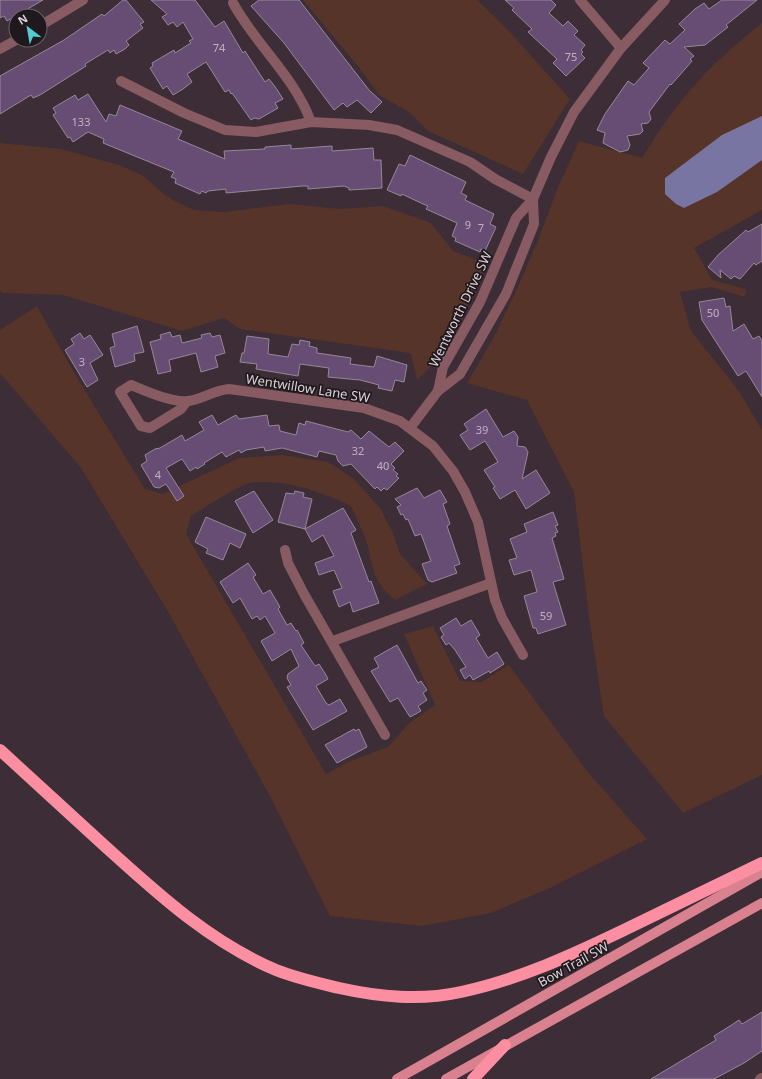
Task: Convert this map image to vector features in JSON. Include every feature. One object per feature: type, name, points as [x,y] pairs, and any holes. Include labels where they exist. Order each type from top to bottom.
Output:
[{"type":"highway","points":[[0,750],[149,887],[181,914],[220,941],[277,970],[309,981],[377,995],[405,998],[435,997],[476,988],[528,972],[569,956],[762,863]]},
{"type":"highway","points":[[473,1079],[505,1045]]},
{"type":"main road","name":"Bow Trail SW","points":[[396,1079],[762,872]]},
{"type":"main road","points":[[446,1079],[762,902]]},
{"type":"street","points":[[48,21],[83,0]]},
{"type":"street","points":[[580,0],[621,48]]},
{"type":"street","name":"Wentworth Drive SW","points":[[438,391],[444,367],[480,302],[516,218],[532,199],[574,112],[621,48],[665,0]]},
{"type":"street","points":[[233,4],[241,17],[293,85],[305,104],[311,122]]},
{"type":"street","points":[[121,81],[184,113],[225,130],[256,132],[311,122],[369,125],[397,130],[470,162],[495,180],[532,199]]},
{"type":"street","name":"Wentworth Drive SW","points":[[410,428],[438,391],[460,374],[506,294],[534,224],[532,199]]},
{"type":"street","name":"Wentwillow Lane SW","points":[[187,401],[181,409],[150,428],[141,426],[120,392],[131,385],[160,396],[187,401],[213,392],[229,389],[364,408],[386,415],[410,428],[433,446],[444,458],[465,492],[478,522],[491,582],[502,618],[523,654]]},
{"type":"street","points":[[285,550],[288,563],[304,594],[386,735]]},
{"type":"street","points":[[333,642],[491,582]]},
{"type":"shaded area","points":[[303,0],[477,0],[509,31],[570,99],[523,174],[428,131],[409,112],[379,95],[361,70]]},
{"type":"shaded area","points":[[762,23],[762,210],[694,248],[712,280],[746,289],[745,297],[711,287],[680,292],[691,331],[739,391],[762,430],[762,775],[683,813],[604,716],[589,617],[574,492],[527,400],[467,383],[494,337],[516,291],[537,243],[558,187],[579,141],[642,158],[659,131],[692,88],[743,38]]},
{"type":"shaded area","points":[[762,116],[762,160],[717,192],[684,208],[676,204],[665,194],[665,178],[722,135]]},
{"type":"shaded area","points":[[0,143],[61,149],[119,165],[142,175],[169,198],[194,210],[224,212],[290,204],[341,209],[383,206],[431,223],[453,251],[488,264],[457,327],[435,362],[417,380],[411,354],[404,352],[240,329],[224,318],[182,331],[63,295],[2,293],[0,290]]},
{"type":"shaded area","points":[[37,306],[73,371],[145,489],[163,494],[239,458],[282,455],[328,462],[353,478],[380,508],[393,533],[400,554],[427,584],[395,600],[387,593],[378,581],[364,534],[351,506],[302,487],[289,484],[263,482],[245,484],[191,516],[186,534],[326,774],[348,762],[388,747],[409,723],[435,705],[404,634],[433,626],[460,681],[481,682],[509,665],[587,771],[647,839],[550,888],[491,913],[422,926],[330,916],[271,798],[167,610],[81,468],[0,373],[0,330]]},
{"type":"building","points":[[0,0],[43,0],[29,8],[8,8],[8,20],[4,16],[0,18]]},
{"type":"building","points":[[123,0],[126,0],[144,22],[140,24],[143,28],[126,41],[129,45],[125,49],[116,54],[114,50],[110,53],[108,50],[85,64],[86,66],[40,95],[33,98],[31,95],[0,114],[0,76],[64,40],[102,14],[104,16]]},
{"type":"building","points":[[151,0],[195,0],[215,27],[224,21],[243,53],[245,51],[265,82],[269,79],[283,99],[275,103],[278,108],[259,119],[254,118],[251,120],[232,93],[231,94],[229,90],[225,92],[206,62],[187,74],[192,82],[183,89],[173,95],[167,86],[163,89],[150,68],[153,66],[152,63],[174,50],[175,53],[191,43],[189,41],[193,39],[183,22],[177,27],[173,22],[168,25],[162,17],[167,14]]},
{"type":"building","points":[[259,0],[299,0],[369,90],[382,102],[371,113],[357,100],[347,107],[343,103],[334,110],[284,43],[251,6]]},
{"type":"building","points":[[505,0],[551,0],[556,5],[549,13],[563,26],[568,21],[578,31],[574,35],[585,45],[581,50],[583,52],[581,54],[585,58],[566,76],[553,63],[557,59],[528,32],[532,29],[512,10],[514,8]]},
{"type":"building","points":[[722,0],[757,0],[726,25],[728,27],[705,45],[684,47],[694,56],[690,59],[692,61],[671,85],[670,84],[649,112],[651,119],[648,123],[641,124],[643,131],[640,134],[627,136],[630,145],[628,150],[620,152],[603,143],[605,133],[597,130],[605,114],[628,81],[634,85],[649,68],[643,63],[665,40],[670,44],[685,30],[679,24],[695,9],[704,3],[709,9]]},
{"type":"building","points":[[88,94],[106,122],[109,114],[116,116],[120,105],[182,131],[178,139],[225,159],[224,151],[265,149],[265,147],[291,145],[291,149],[332,146],[332,151],[373,148],[374,160],[381,160],[382,188],[349,190],[349,188],[344,186],[308,189],[308,186],[302,186],[226,193],[226,189],[208,191],[206,193],[202,191],[200,194],[175,183],[176,179],[171,177],[174,172],[103,143],[104,139],[88,132],[73,142],[70,137],[68,138],[53,115],[56,113],[53,108],[75,95],[78,100]]},
{"type":"building","points":[[410,155],[466,182],[461,193],[467,196],[465,200],[494,214],[490,224],[496,227],[485,251],[481,249],[480,252],[455,241],[456,238],[452,236],[457,223],[426,209],[428,206],[402,194],[401,196],[387,190],[399,164],[405,166]]},
{"type":"building","points":[[762,224],[762,261],[756,265],[754,263],[740,279],[734,276],[731,279],[720,270],[721,278],[708,267],[718,255],[746,230],[748,232]]},
{"type":"building","points":[[724,298],[726,307],[730,306],[733,331],[744,324],[753,339],[759,336],[762,341],[762,397],[746,371],[738,376],[702,320],[699,302]]},
{"type":"building","points":[[137,326],[144,352],[134,354],[135,361],[115,367],[110,348],[115,346],[112,334]]},
{"type":"building","points":[[170,332],[172,337],[180,335],[182,343],[202,338],[201,335],[210,333],[212,337],[220,335],[225,353],[215,356],[218,367],[201,372],[196,353],[169,360],[171,371],[158,374],[150,342],[161,339],[160,335]]},
{"type":"building","points":[[80,333],[84,339],[90,335],[103,355],[90,363],[98,380],[87,387],[65,350],[74,344],[71,339]]},
{"type":"building","points":[[247,336],[269,339],[268,354],[288,357],[292,344],[299,345],[300,340],[310,342],[309,346],[317,348],[317,353],[351,358],[350,364],[374,367],[377,356],[407,365],[404,382],[395,380],[392,391],[378,388],[379,385],[360,380],[328,377],[329,368],[300,364],[298,376],[256,369],[257,364],[240,362],[242,353],[244,353]]},
{"type":"building","points":[[486,409],[503,437],[514,431],[518,437],[517,446],[525,447],[528,452],[522,479],[536,470],[550,493],[526,509],[515,490],[500,499],[493,488],[495,487],[484,470],[498,462],[485,441],[470,450],[460,435],[468,430],[464,424]]},
{"type":"building","points":[[212,415],[218,425],[236,415],[239,419],[267,415],[269,426],[279,425],[280,431],[296,435],[299,423],[305,425],[306,421],[348,432],[351,430],[361,439],[369,431],[389,447],[395,442],[404,451],[391,464],[395,468],[393,470],[398,474],[396,476],[399,478],[387,490],[384,488],[381,491],[377,487],[375,489],[351,464],[343,466],[338,461],[336,455],[319,451],[317,457],[282,448],[265,451],[264,447],[246,450],[241,453],[239,450],[226,457],[222,452],[197,469],[196,467],[190,471],[182,459],[166,468],[184,496],[177,501],[166,484],[159,488],[154,487],[141,465],[147,461],[145,455],[182,435],[185,441],[204,430],[199,422]]},
{"type":"building","points":[[417,488],[424,498],[440,490],[447,502],[443,504],[450,524],[447,526],[460,564],[454,566],[457,573],[432,582],[428,580],[422,564],[431,561],[421,534],[415,536],[408,519],[406,520],[403,514],[401,515],[397,507],[401,505],[395,499]]},
{"type":"building","points":[[254,491],[273,520],[253,533],[235,501]]},
{"type":"building","points":[[295,491],[304,493],[303,497],[312,499],[305,529],[278,522],[286,493],[294,494]]},
{"type":"building","points":[[343,508],[356,530],[351,533],[369,582],[371,581],[379,603],[353,612],[350,602],[339,607],[333,591],[342,588],[334,570],[319,575],[315,563],[334,556],[323,535],[312,542],[305,529]]},
{"type":"building","points":[[553,512],[558,525],[555,526],[558,532],[555,533],[556,536],[552,538],[564,579],[553,582],[566,625],[538,634],[536,628],[533,628],[524,596],[537,592],[531,570],[514,575],[509,560],[517,558],[510,539],[527,532],[524,524]]},
{"type":"building","points":[[206,517],[246,534],[240,548],[230,543],[223,560],[206,553],[208,549],[195,542]]},
{"type":"building","points":[[248,563],[256,575],[253,577],[263,594],[270,590],[280,607],[278,609],[287,625],[291,623],[296,631],[297,630],[304,643],[301,645],[315,666],[319,664],[326,675],[328,679],[316,686],[326,703],[329,705],[340,699],[347,711],[313,730],[287,687],[291,685],[287,678],[288,674],[299,666],[291,649],[272,661],[261,641],[275,633],[265,616],[260,620],[257,616],[252,619],[240,598],[233,603],[220,582]]},
{"type":"building","points":[[456,618],[461,626],[471,620],[480,635],[476,638],[488,658],[497,652],[504,664],[490,673],[489,671],[473,680],[470,675],[465,679],[460,670],[466,667],[455,650],[449,643],[446,645],[441,637],[444,635],[440,628]]},
{"type":"building","points":[[397,645],[418,683],[421,681],[427,690],[423,693],[427,700],[418,706],[421,711],[410,717],[398,698],[390,702],[371,671],[379,667],[374,658]]},
{"type":"building","points":[[354,729],[355,731],[359,729],[367,747],[337,763],[325,745]]},
{"type":"building","points":[[762,1012],[762,1051],[744,1063],[714,1079],[651,1079],[716,1040],[714,1036],[739,1020],[742,1024]]}]
